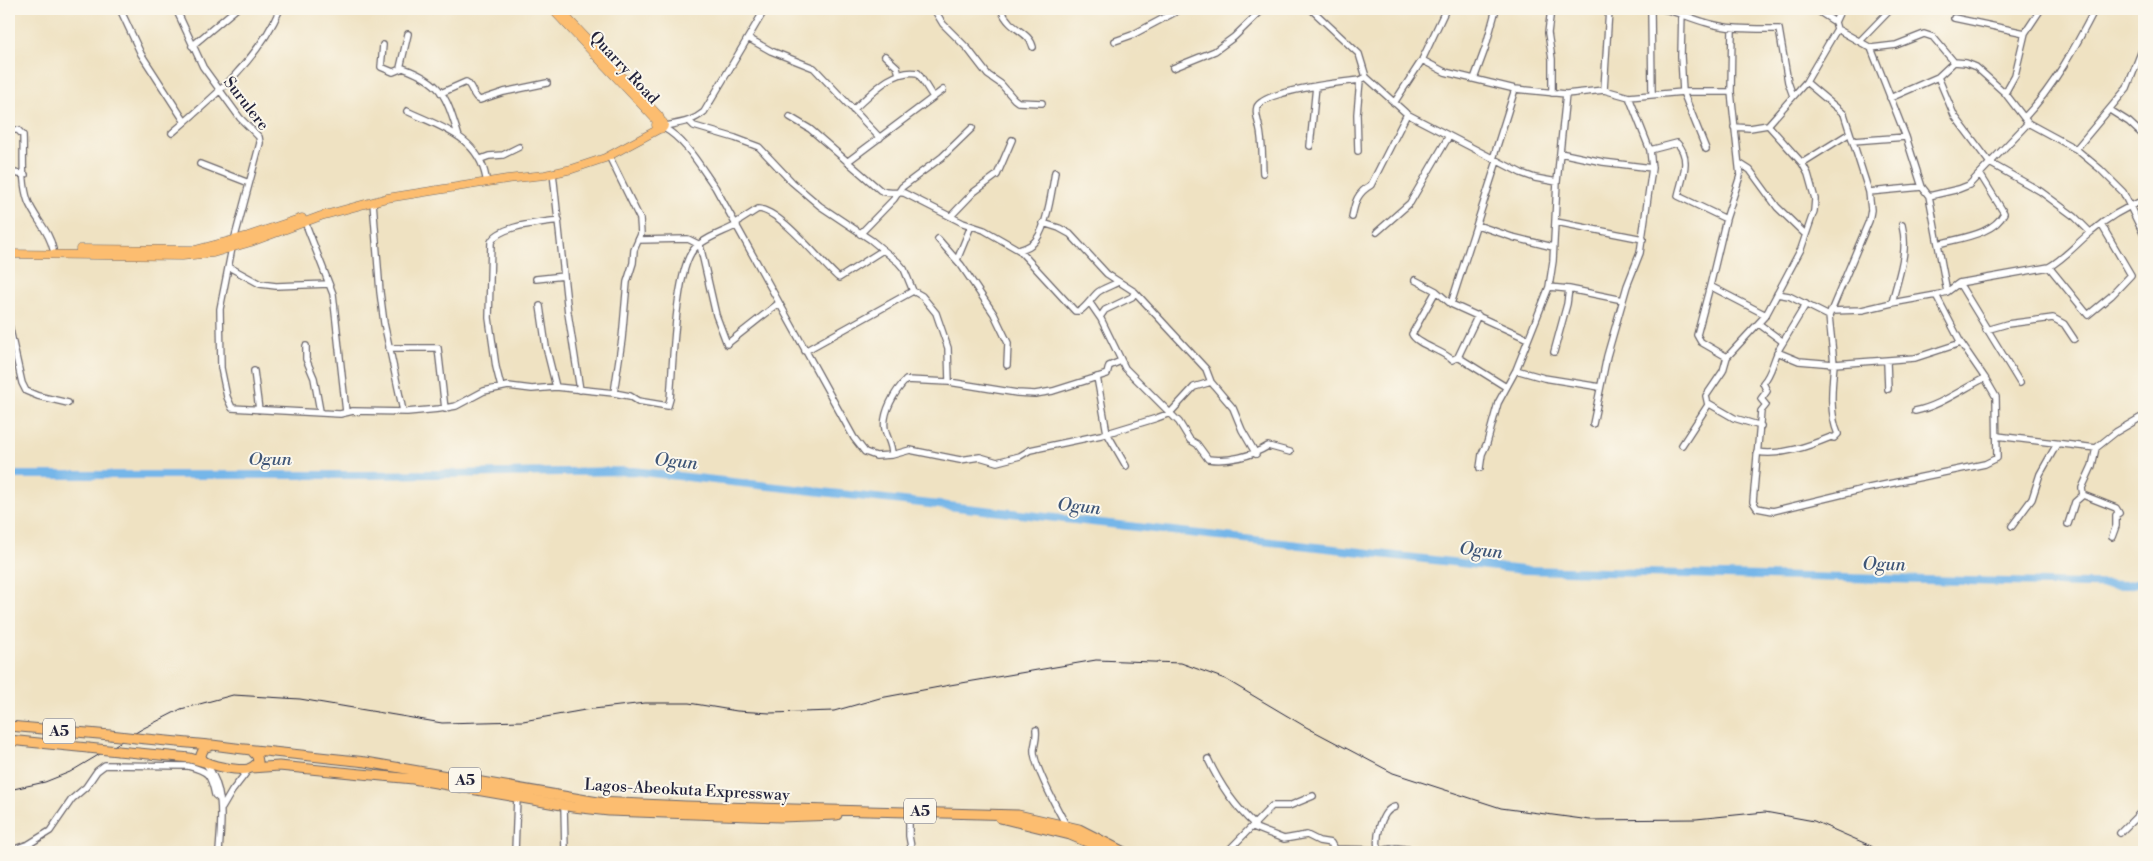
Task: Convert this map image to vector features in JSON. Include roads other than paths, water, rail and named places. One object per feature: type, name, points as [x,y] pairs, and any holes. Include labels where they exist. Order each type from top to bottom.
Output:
[{"type":"highway","name":"A5","points":[[9,726],[245,748]]},
{"type":"highway","name":"A5","points":[[9,740],[190,758],[205,763],[250,768]]},
{"type":"highway","points":[[205,763],[201,755],[202,751],[204,748],[212,745]]},
{"type":"highway","name":"Lagos-Abeokuta Expressway","points":[[245,748],[366,762],[531,796],[564,806],[619,812],[687,810]]},
{"type":"highway","points":[[245,748],[251,750],[257,756],[258,762],[250,768]]},
{"type":"highway","name":"Lagos-Abeokuta Expressway","points":[[250,768],[279,766],[369,774],[438,783],[517,797],[531,796],[687,810],[780,816],[909,813],[1002,818],[1070,835],[1111,852]]},
{"type":"highway","name":"Lagos-Abeokuta Expressway","points":[[709,811],[1002,813],[1066,826],[1092,835],[1124,852]]},
{"type":"main road","name":"Quarry Road","points":[[552,9],[660,125]]},
{"type":"main road","name":"Quarry Road","points":[[559,9],[658,116],[660,125]]},
{"type":"main road","points":[[9,254],[202,255],[232,248],[305,222],[373,202],[432,190],[553,173],[609,156],[660,125]]},
{"type":"main road","points":[[9,249],[195,250],[236,240],[329,209],[388,193],[550,170],[616,148],[660,125]]},
{"type":"street","points":[[120,9],[141,54],[184,122]]},
{"type":"street","name":"Surulere","points":[[176,9],[202,68],[240,118],[259,137],[260,148],[249,183],[236,240],[232,248],[220,309],[219,325],[221,368],[230,406],[234,409],[252,408],[259,410]]},
{"type":"street","points":[[192,46],[236,9]]},
{"type":"street","points":[[172,133],[220,91],[252,54],[280,9]]},
{"type":"street","points":[[428,9],[433,9]]},
{"type":"street","points":[[660,125],[689,121],[696,118],[710,104],[765,9]]},
{"type":"street","points":[[934,9],[943,24],[968,49],[988,76],[1001,84],[1014,99],[1018,102],[1042,103]]},
{"type":"street","points":[[1000,9],[1009,22],[1030,40],[1033,47]]},
{"type":"street","points":[[1165,9],[1170,15]]},
{"type":"street","points":[[1115,41],[1132,35],[1181,9]]},
{"type":"street","points":[[1173,68],[1220,48],[1263,9]]},
{"type":"street","points":[[1311,9],[1359,54],[1363,79],[1357,114],[1358,151]]},
{"type":"street","points":[[1394,103],[1422,60],[1446,9]]},
{"type":"street","points":[[1474,79],[1496,9]]},
{"type":"street","points":[[1551,9],[1548,33],[1552,59],[1552,93]]},
{"type":"street","points":[[1604,90],[1609,9]]},
{"type":"street","points":[[1651,9],[1652,94]]},
{"type":"street","points":[[1663,9],[1681,11],[1705,22],[1732,28],[1780,30],[1788,82],[1793,96]]},
{"type":"street","points":[[1734,127],[1750,128],[1768,125],[1806,82],[1837,29],[1835,22],[1815,9]]},
{"type":"street","points":[[1835,22],[1842,9]]},
{"type":"street","points":[[1860,41],[1891,9]]},
{"type":"street","points":[[2005,93],[2015,75],[2025,33],[2040,9]]},
{"type":"street","points":[[1930,196],[1959,189],[1969,184],[1990,163],[2040,102],[2095,9]]},
{"type":"street","points":[[1681,11],[1684,92],[1706,149]]},
{"type":"street","points":[[1954,18],[2025,33]]},
{"type":"street","points":[[1727,357],[1701,342],[1697,335],[1726,219],[1740,176],[1731,92],[1732,28]]},
{"type":"street","points":[[1837,29],[1871,48],[1906,137],[1922,187],[1930,196],[1947,292]]},
{"type":"street","points":[[383,45],[381,67],[393,72],[400,68],[408,34]]},
{"type":"street","points":[[1871,48],[1896,45],[1924,34],[1933,37],[1954,62],[1966,63],[1976,67],[2005,93],[2026,121],[2076,150],[2123,192],[2128,206],[2144,236]]},
{"type":"street","points":[[748,38],[772,51],[814,68],[880,138]]},
{"type":"street","points":[[2076,150],[2127,88],[2144,45]]},
{"type":"street","points":[[885,56],[897,67],[899,74]]},
{"type":"street","points":[[1422,60],[1445,72],[1515,89],[1552,93],[1566,94],[1604,90],[1629,97],[1684,92],[1731,92]]},
{"type":"street","points":[[1890,98],[1938,77],[1954,62]]},
{"type":"street","points":[[400,68],[427,78],[434,83],[441,93],[459,137]]},
{"type":"street","points":[[853,110],[899,74],[918,73],[933,98]]},
{"type":"street","points":[[1938,77],[1954,115],[1990,163],[2040,191],[2090,232]]},
{"type":"street","points":[[1263,172],[1262,136],[1257,116],[1258,106],[1264,100],[1287,92],[1363,79],[1407,114],[1495,160],[1535,178],[1557,182]]},
{"type":"street","points":[[441,93],[466,82],[470,84],[476,97],[480,100],[504,92],[547,83]]},
{"type":"street","points":[[1757,452],[1770,454],[1779,452],[1831,437],[1834,438],[1838,434],[1834,424],[1832,386],[1834,364],[1830,313],[1869,221],[1871,210],[1869,192],[1844,114],[1841,109],[1806,82]]},
{"type":"street","points":[[1310,146],[1316,86]]},
{"type":"street","points":[[1452,304],[1478,225],[1515,89]]},
{"type":"street","points":[[848,162],[943,90]]},
{"type":"street","points":[[1480,468],[1482,454],[1487,443],[1495,412],[1516,370],[1549,287],[1566,94]]},
{"type":"street","points":[[1593,424],[1600,387],[1623,300],[1640,253],[1652,168],[1650,150],[1629,97]]},
{"type":"street","points":[[407,110],[450,130],[459,137],[481,159],[486,178]]},
{"type":"street","points":[[2110,110],[2129,122],[2144,136]]},
{"type":"street","points":[[1352,217],[1357,197],[1361,191],[1371,185],[1407,114]]},
{"type":"street","points":[[790,117],[810,129],[880,190],[888,194],[899,192],[971,226],[984,230],[1020,250],[1075,311],[1080,311],[1090,303],[1098,292],[1118,282]]},
{"type":"street","points":[[689,121],[698,128],[759,147],[792,182],[820,206],[883,250],[904,269],[913,291],[927,301],[936,312],[948,348],[949,382]]},
{"type":"street","points":[[660,125],[671,132],[688,150],[715,187],[859,446],[870,454],[892,455],[910,450],[960,460],[980,457],[997,462],[1020,456],[1030,450],[1107,433],[1170,413],[1194,387],[1211,382]]},
{"type":"street","points":[[1682,445],[1708,405],[1706,396],[1722,371],[1727,357],[1766,315],[1801,249],[1814,211],[1815,198],[1813,187],[1802,163],[1768,125]]},
{"type":"street","points":[[860,234],[912,178],[942,157],[972,128]]},
{"type":"street","points":[[9,130],[18,130],[23,135],[24,175],[28,200],[48,234],[53,249]]},
{"type":"street","points":[[1802,163],[1850,134]]},
{"type":"street","points":[[1377,232],[1410,203],[1449,136]]},
{"type":"street","points":[[1852,141],[1906,137]]},
{"type":"street","points":[[951,216],[974,192],[996,175],[1012,140]]},
{"type":"street","points":[[1650,150],[1678,143],[1684,150],[1686,162],[1678,196],[1726,219]]},
{"type":"street","points":[[481,159],[502,155],[519,147]]},
{"type":"street","points":[[1560,153],[1603,162],[1652,168]]},
{"type":"street","points":[[609,156],[640,219],[642,230],[634,250],[633,263],[627,282],[622,339],[614,393]]},
{"type":"street","points":[[1739,163],[1750,170],[1776,207],[1805,234]]},
{"type":"street","points":[[200,164],[249,183]]},
{"type":"street","points":[[9,172],[24,175]]},
{"type":"street","points":[[1020,250],[1037,240],[1050,201],[1056,172]]},
{"type":"street","points":[[553,173],[564,276],[580,390]]},
{"type":"street","points":[[1938,244],[1987,230],[2001,221],[2004,213],[1980,174]]},
{"type":"street","points":[[1869,192],[1922,187]]},
{"type":"street","points":[[1777,294],[1789,296],[1830,313],[1862,310],[1947,292],[1959,283],[2049,267],[2059,261],[2101,224],[2128,206],[2144,200]]},
{"type":"street","points":[[373,202],[380,292],[389,348],[403,411]]},
{"type":"street","points":[[254,371],[259,410],[320,411],[340,414],[346,412],[446,409],[456,406],[478,394],[501,387],[532,389],[556,387],[614,393],[668,406],[680,288],[691,253],[700,244],[737,224],[758,209],[764,210],[784,222],[839,278],[883,250]]},
{"type":"street","points":[[501,387],[489,318],[489,259],[491,242],[498,233],[521,226],[559,220]]},
{"type":"street","points":[[305,222],[334,300],[346,412]]},
{"type":"street","points":[[1556,222],[1643,239]]},
{"type":"street","points":[[1043,223],[1070,234],[1107,274],[1135,292],[1206,369],[1211,382],[1233,408],[1242,430],[1256,454]]},
{"type":"street","points":[[2049,267],[2088,315],[2096,309],[2131,275],[2101,224]]},
{"type":"street","points":[[1478,225],[1512,237],[1554,247]]},
{"type":"street","points":[[957,260],[971,226]]},
{"type":"street","points":[[1892,303],[1905,251],[1906,240],[1902,226]]},
{"type":"street","points":[[638,240],[688,239],[700,244]]},
{"type":"street","points":[[938,239],[957,260],[986,299],[1007,339],[1009,350],[1007,365]]},
{"type":"street","points":[[700,244],[716,315],[727,344],[779,303]]},
{"type":"street","points":[[228,267],[260,284],[276,286],[329,284]]},
{"type":"street","points":[[536,279],[564,276]]},
{"type":"street","points":[[1415,280],[1436,290],[1452,304],[1528,339]]},
{"type":"street","points":[[1959,283],[2020,383]]},
{"type":"street","points":[[1710,286],[1766,315]]},
{"type":"street","points":[[1549,287],[1623,300]]},
{"type":"street","points":[[1554,352],[1567,304],[1569,289]]},
{"type":"street","points":[[1436,290],[1414,330],[1413,336],[1452,360],[1458,357],[1478,316]]},
{"type":"street","points":[[805,351],[913,291]]},
{"type":"street","points":[[1100,318],[1105,310],[1132,297],[1135,292]]},
{"type":"street","points":[[1806,304],[1777,352],[1770,377],[1763,383],[1766,391],[1761,399],[1766,405],[1761,412],[1757,452],[1753,502],[1756,508],[1773,511],[1864,489],[1985,464],[1997,458],[1996,397],[1961,343],[1936,295]]},
{"type":"street","points":[[1090,303],[1100,318],[1125,368],[1170,413],[1190,440],[1197,444],[1208,459],[1221,460],[1256,454],[1268,446],[1290,452]]},
{"type":"street","points":[[540,306],[546,347],[556,387]]},
{"type":"street","points":[[1986,330],[2007,324],[2053,318],[2064,324],[2074,339]]},
{"type":"street","points":[[1758,324],[1782,340],[1782,344]]},
{"type":"street","points":[[9,325],[22,383],[26,391],[38,396],[68,403]]},
{"type":"street","points":[[1777,352],[1799,361],[1834,364],[1887,362],[1915,358],[1961,343]]},
{"type":"street","points":[[306,346],[306,359],[314,378],[320,411]]},
{"type":"street","points":[[389,348],[438,348],[446,409]]},
{"type":"street","points":[[1458,357],[1506,387]]},
{"type":"street","points":[[892,455],[891,443],[885,432],[884,423],[889,406],[903,382],[908,378],[1035,394],[1053,391],[1107,374],[1109,366],[1121,361]]},
{"type":"street","points":[[1887,362],[1888,389]]},
{"type":"street","points":[[1516,370],[1544,378],[1600,387]]},
{"type":"street","points":[[1097,377],[1107,433],[1126,466]]},
{"type":"street","points":[[1915,411],[1931,408],[1947,397],[1985,378]]},
{"type":"street","points":[[1708,405],[1708,403],[1744,422],[1761,426]]},
{"type":"street","points":[[2084,495],[2082,488],[2092,466],[2096,448],[2116,432],[2140,418]]},
{"type":"street","points":[[1997,436],[2096,448]]},
{"type":"street","points":[[2012,526],[2032,499],[2040,474],[2057,444]]},
{"type":"street","points":[[2068,524],[2075,502],[2084,495]]},
{"type":"street","points":[[2084,495],[2116,508],[2119,512],[2116,515],[2116,526],[2112,537]]},
{"type":"street","points":[[1036,730],[1037,737],[1034,749],[1036,760],[1048,791],[1066,826]]},
{"type":"street","points":[[1208,759],[1229,798],[1254,826],[1284,839],[1308,835],[1319,841],[1331,843],[1334,849],[1379,851],[1396,848],[1433,852]]},
{"type":"street","points":[[205,763],[214,776],[222,808],[219,852]]},
{"type":"street","points":[[9,851],[29,844],[50,831],[72,799],[86,787],[97,771],[105,765],[188,766],[202,769],[212,782],[215,796],[220,799]]},
{"type":"street","points":[[222,808],[232,791],[250,768]]},
{"type":"street","points":[[1227,852],[1254,826],[1260,816],[1272,806],[1289,806],[1313,796]]},
{"type":"street","points":[[515,852],[517,797]]},
{"type":"street","points":[[564,806],[565,852]]},
{"type":"street","points":[[1379,851],[1379,833],[1385,813],[1394,807]]},
{"type":"street","points":[[2120,833],[2144,809]]},
{"type":"street","points":[[909,813],[908,836],[912,852]]},
{"type":"waterway","name":"Ogun","points":[[9,475],[367,475],[633,471],[1523,570],[2128,585],[2144,581]]},
{"type":"railway","points":[[9,790],[45,782],[70,772],[142,729],[181,709],[233,695],[300,699],[442,723],[523,721],[585,710],[645,703],[689,703],[737,711],[770,713],[834,711],[880,698],[1096,660],[1181,663],[1225,679],[1306,727],[1393,773],[1501,808],[1590,820],[1696,819],[1765,812],[1814,821],[1871,846],[1879,852]]}]
